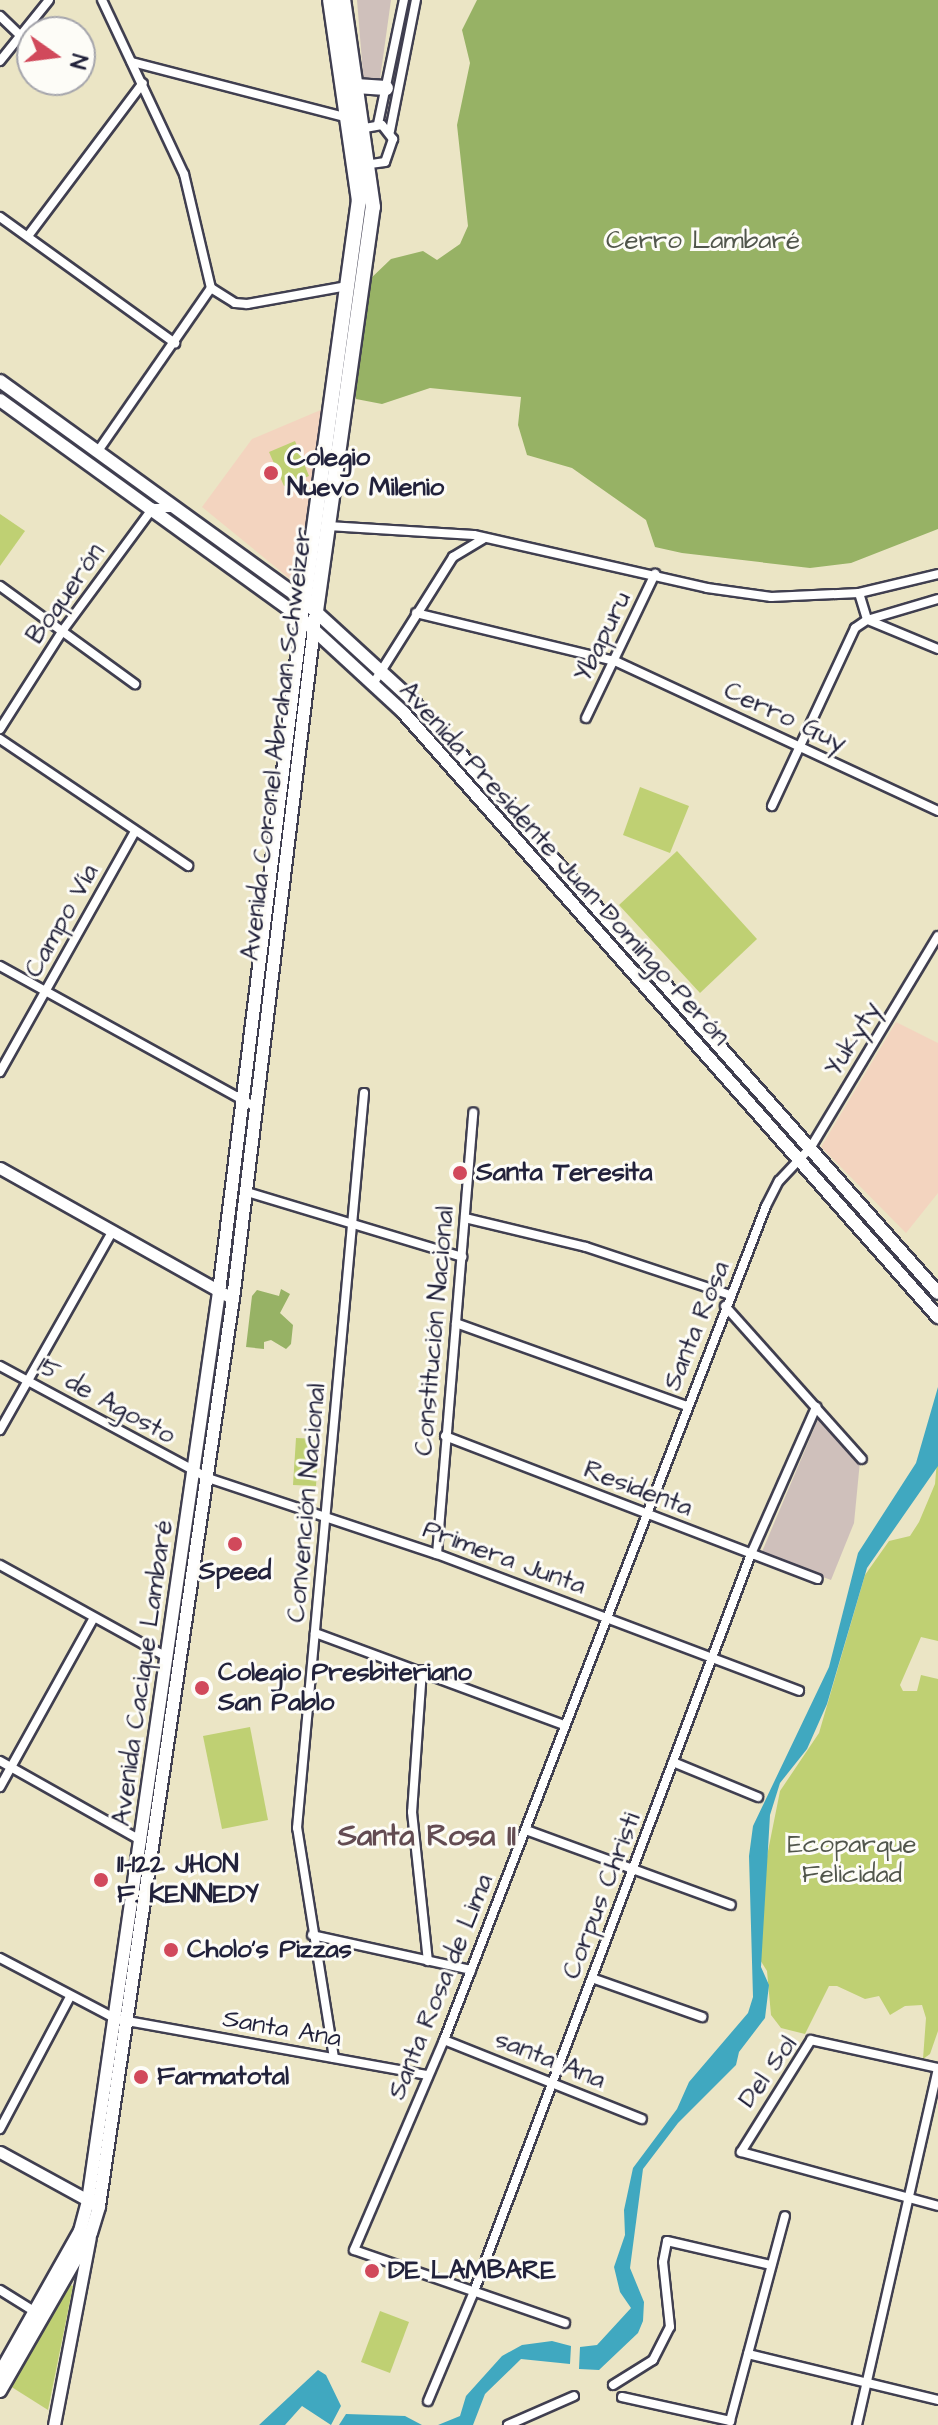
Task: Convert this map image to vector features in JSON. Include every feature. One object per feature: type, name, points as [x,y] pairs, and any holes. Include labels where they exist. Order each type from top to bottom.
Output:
[{"type":"highway","points":[[330,0],[348,118],[366,204]]},
{"type":"highway","points":[[343,0],[356,86],[371,126],[366,204]]},
{"type":"highway","points":[[337,51],[346,66],[366,204]]},
{"type":"highway","points":[[356,86],[386,88]]},
{"type":"highway","points":[[360,146],[371,126]]},
{"type":"highway","points":[[360,146],[370,164]]},
{"type":"highway","name":"Avenida Coronel Abrahan Schweizer","points":[[310,606],[347,286],[366,204]]},
{"type":"highway","name":"Avenida Coronel Abrahan Schweizer","points":[[310,606],[328,526],[366,204]]},
{"type":"main road","name":"Avenida Presidente Juan Domingo Perón","points":[[0,381],[310,606],[380,670],[478,773],[938,1293]]},
{"type":"main road","name":"Avenida Presidente Juan Domingo Perón","points":[[0,400],[302,619],[373,684],[465,781],[938,1317]]},
{"type":"main road","name":"Avenida Coronel Abrahan Schweizer","points":[[244,1101],[302,619],[310,606]]},
{"type":"main road","name":"Avenida Coronel Abrahan Schweizer","points":[[247,1192],[315,630],[310,606]]},
{"type":"main road","points":[[309,675],[321,657],[338,654]]},
{"type":"main road","points":[[465,781],[478,773]]},
{"type":"main road","name":"Avenida Cacique Lambaré","points":[[148,1844],[166,1657],[244,1101]]},
{"type":"main road","name":"Avenida Cacique Lambaré","points":[[0,2373],[91,2233],[148,1844],[182,1664],[247,1192]]},
{"type":"main road","name":"Avenida Cacique Lambaré","points":[[0,2391],[94,2204]]},
{"type":"street","points":[[36,16],[49,0]]},
{"type":"street","points":[[98,451],[211,288],[193,199],[143,83],[102,0]]},
{"type":"street","points":[[390,131],[371,126],[386,88],[404,0]]},
{"type":"street","points":[[370,164],[380,165],[389,156],[390,131],[416,0]]},
{"type":"street","points":[[0,16],[16,31]]},
{"type":"street","points":[[0,61],[16,40]]},
{"type":"street","points":[[132,62],[348,118]]},
{"type":"street","points":[[28,236],[143,83]]},
{"type":"street","points":[[0,217],[175,343]]},
{"type":"street","points":[[211,288],[235,303],[247,304],[347,286]]},
{"type":"street","points":[[153,508],[180,510]]},
{"type":"street","name":"Boquerón","points":[[0,729],[63,630],[153,508]]},
{"type":"street","points":[[328,526],[485,539],[755,595],[859,593],[938,574]]},
{"type":"street","points":[[373,684],[453,557],[485,539]]},
{"type":"street","name":"Ybapuru","points":[[586,718],[655,574]]},
{"type":"street","points":[[0,586],[135,684]]},
{"type":"street","points":[[859,593],[867,620]]},
{"type":"street","points":[[772,806],[802,745],[844,645],[867,620],[938,599]]},
{"type":"street","name":"Cerro Guy","points":[[416,613],[615,661],[802,745],[938,811]]},
{"type":"street","points":[[867,620],[938,649]]},
{"type":"street","points":[[0,739],[188,866]]},
{"type":"street","name":"Campo Vía","points":[[0,1072],[135,831]]},
{"type":"street","name":"Yukyty","points":[[798,1160],[811,1147],[938,936]]},
{"type":"street","points":[[0,966],[257,1108]]},
{"type":"street","name":"Convención Nacional","points":[[334,2058],[297,1828],[323,1514],[364,1093]]},
{"type":"street","name":"Constitución Nacional","points":[[437,1554],[473,1112]]},
{"type":"street","name":"Santa Rosa","points":[[644,1512],[766,1206],[798,1160]]},
{"type":"street","points":[[0,1168],[233,1299]]},
{"type":"street","points":[[247,1192],[462,1257]]},
{"type":"street","points":[[465,1218],[586,1247],[730,1295]]},
{"type":"street","points":[[0,1430],[112,1232]]},
{"type":"street","points":[[725,1306],[862,1459]]},
{"type":"street","points":[[456,1323],[686,1406]]},
{"type":"street","name":"15 de Agosto","points":[[0,1366],[192,1472]]},
{"type":"street","name":"Corpus Christi","points":[[428,2401],[473,2294],[751,1554],[816,1407]]},
{"type":"street","name":"Residenta","points":[[445,1436],[817,1579]]},
{"type":"street","name":"Primera Junta","points":[[192,1472],[437,1554],[799,1691]]},
{"type":"street","name":"Santa Rosa de Lima","points":[[473,2294],[354,2250],[444,2040],[607,1618],[644,1512]]},
{"type":"street","points":[[0,1565],[93,1619],[182,1664]]},
{"type":"street","points":[[0,1787],[93,1619]]},
{"type":"street","points":[[315,1633],[564,1725]]},
{"type":"street","points":[[422,1670],[412,1812],[428,1961]]},
{"type":"street","points":[[0,1761],[148,1844]]},
{"type":"street","points":[[673,1762],[758,1797]]},
{"type":"street","points":[[526,1830],[731,1905]]},
{"type":"street","points":[[312,1935],[471,1970]]},
{"type":"street","name":"Santa Ana","points":[[0,1958],[70,1997],[122,2021],[428,2075]]},
{"type":"street","points":[[592,1978],[702,2017]]},
{"type":"street","points":[[0,2129],[70,1997]]},
{"type":"street","name":"santa Ana","points":[[444,2040],[642,2119]]},
{"type":"street","name":"Del Sol","points":[[908,2199],[741,2152],[811,2040],[938,2068]]},
{"type":"street","points":[[857,2425],[938,2068]]},
{"type":"street","points":[[0,2152],[94,2204]]},
{"type":"street","points":[[908,2199],[938,2206]]},
{"type":"street","points":[[622,2397],[730,2421],[785,2216]]},
{"type":"street","points":[[54,2425],[91,2233]]},
{"type":"street","points":[[613,2385],[653,2360],[670,2327],[663,2262],[667,2241],[771,2265]]},
{"type":"street","points":[[0,2290],[40,2314]]},
{"type":"street","points":[[473,2294],[565,2323]]},
{"type":"street","points":[[748,2354],[938,2400]]},
{"type":"street","points":[[508,2425],[574,2396]]},
{"type":"shaded area","points":[[357,0],[391,0],[379,86],[364,86]]},
{"type":"shaded area","name":"Colegio Nuevo Milenio","points":[[323,409],[300,587],[202,507],[252,439]]},
{"type":"shaded area","points":[[896,1022],[938,1043],[938,1193],[906,1233],[821,1147]]},
{"type":"shaded area","points":[[819,1417],[860,1461],[854,1523],[831,1580],[761,1554]]},
{"type":"green space","name":"Cerro Lambaré","points":[[477,0],[938,0],[938,529],[851,563],[810,568],[655,547],[646,520],[572,468],[527,455],[518,425],[521,397],[430,388],[382,404],[356,399],[353,376],[367,282],[391,259],[423,251],[437,260],[460,244],[468,226],[457,125],[470,63],[462,30]]},
{"type":"green space","points":[[0,387],[295,601],[295,604],[0,391]]},
{"type":"green space","points":[[295,441],[309,476],[284,486],[269,452]]},
{"type":"green space","points":[[0,514],[25,531],[0,566]]},
{"type":"green space","points":[[387,686],[794,1143],[795,1145]]},
{"type":"green space","points":[[640,787],[689,806],[670,853],[623,835]]},
{"type":"green space","points":[[677,851],[757,939],[700,993],[619,905]]},
{"type":"green space","points":[[281,1289],[290,1294],[280,1313],[293,1325],[291,1344],[286,1349],[271,1340],[264,1342],[264,1349],[246,1347],[252,1296],[257,1290],[279,1296]]},
{"type":"green space","points":[[296,1438],[319,1439],[316,1486],[293,1485]]},
{"type":"green space","name":"Ecoparque Felicidad","points":[[938,1448],[938,1641],[921,1637],[900,1685],[903,1691],[917,1691],[921,1675],[938,1679],[938,2031],[930,2054],[923,2059],[926,2018],[922,2005],[905,2006],[890,2015],[879,1996],[865,1999],[837,1986],[829,1986],[805,2034],[781,2028],[771,2015],[767,1971],[759,1958],[762,1881],[780,1791],[819,1733],[865,1575],[889,1541],[910,1536],[919,1522],[935,1484]]},
{"type":"green space","points":[[250,1727],[268,1820],[222,1829],[203,1736]]},
{"type":"green space","points":[[68,2284],[73,2286],[48,2410],[10,2386]]},
{"type":"green space","points":[[380,2311],[409,2322],[390,2373],[361,2362]]},
{"type":"water","points":[[938,1387],[938,1466],[867,1568],[827,1704],[807,1749],[780,1783],[770,1815],[761,1967],[769,1985],[765,2018],[739,2052],[736,2065],[678,2123],[643,2169],[630,2268],[644,2302],[643,2321],[638,2333],[599,2370],[579,2369],[580,2347],[597,2345],[631,2308],[620,2292],[614,2267],[625,2235],[624,2210],[633,2168],[677,2109],[689,2082],[748,2013],[753,1997],[749,1856],[753,1826],[829,1667],[858,1553],[916,1463]]},
{"type":"water","points":[[552,2341],[571,2346],[570,2364],[521,2359],[485,2394],[473,2425],[438,2425],[460,2416],[466,2396],[502,2356],[522,2345]]},
{"type":"water","points":[[318,2370],[326,2375],[341,2406],[331,2425],[302,2406],[285,2425],[259,2425]]},
{"type":"water","points":[[346,2414],[405,2416],[422,2425],[339,2425]]},
{"type":"place","name":"Colegio Nuevo Milenio","points":[[271,473]]},
{"type":"place","name":"Santa Teresita","points":[[460,1173]]},
{"type":"place","name":"Speed","points":[[235,1544]]},
{"type":"place","name":"Colegio Presbiteriano San Pablo","points":[[202,1688]]},
{"type":"place","name":"11-122 JHON F. KENNEDY","points":[[101,1880]]},
{"type":"place","name":"Cholo's Pizzas","points":[[171,1950]]},
{"type":"place","name":"Farmatotal","points":[[141,2077]]},
{"type":"place","name":"DE LAMBARE","points":[[372,2271]]},
{"type":"district","name":"Santa Rosa II","points":[[427,1836]]}]
